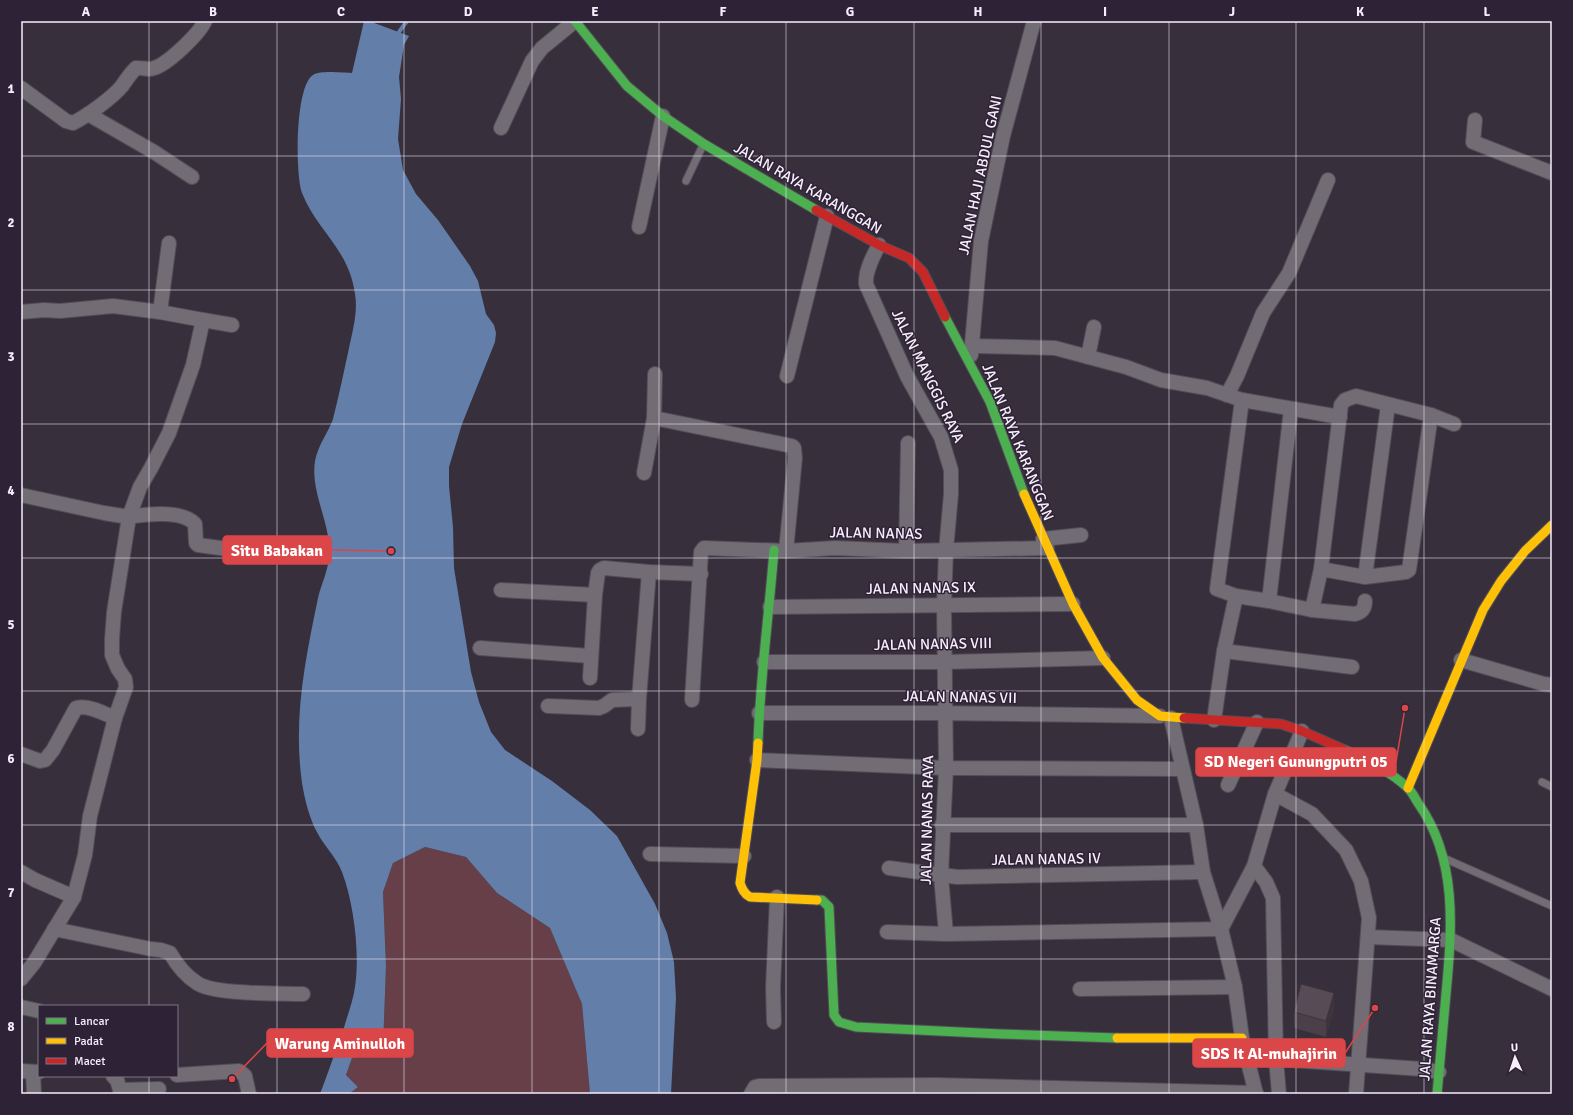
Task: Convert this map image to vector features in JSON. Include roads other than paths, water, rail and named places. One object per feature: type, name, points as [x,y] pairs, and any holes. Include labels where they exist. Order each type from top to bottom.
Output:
[{"type":"street","points":[[21,88],[70,123],[81,119],[121,87],[136,68],[155,68],[184,47],[198,33],[205,21]]},
{"type":"street","points":[[501,128],[532,61],[542,48],[575,21]]},
{"type":"street","name":"JALAN RAYA KARANGGAN","points":[[575,21],[627,86],[663,116],[704,144],[827,216],[879,245],[909,258],[923,272],[954,337],[970,363],[990,402],[1024,495],[1073,604],[1103,658],[1137,700],[1166,717]]},
{"type":"street","name":"JALAN HAJI ABDUL GANI","points":[[970,363],[981,241],[1003,136],[1034,21]]},
{"type":"street","points":[[88,114],[154,152],[192,177]]},
{"type":"street","points":[[638,226],[663,116]]},
{"type":"street","points":[[1475,120],[1473,142],[1552,173]]},
{"type":"street","points":[[1227,395],[1237,376],[1263,313],[1290,273],[1328,180]]},
{"type":"street","points":[[787,376],[827,216]]},
{"type":"street","points":[[160,312],[169,243]]},
{"type":"street","name":"JALAN MANGGIS RAYA","points":[[879,245],[874,254],[866,279],[866,284],[907,376],[941,437],[951,470],[951,494],[946,550]]},
{"type":"street","points":[[21,312],[44,310],[60,311],[113,306],[160,312],[232,325]]},
{"type":"street","points":[[21,979],[34,963],[74,897],[85,855],[90,816],[116,718],[126,687],[125,679],[118,669],[112,655],[112,639],[114,612],[128,517],[140,487],[169,433],[194,365],[203,320]]},
{"type":"street","points":[[1088,356],[1094,327]]},
{"type":"street","points":[[972,346],[1055,348],[1126,367],[1161,380],[1207,388],[1242,400],[1340,417]]},
{"type":"street","points":[[644,473],[654,418],[655,374]]},
{"type":"street","points":[[1312,610],[1321,569],[1341,405],[1350,397],[1356,396],[1431,415],[1454,424]]},
{"type":"street","points":[[1242,400],[1217,590],[1236,596],[1312,610],[1355,614],[1360,613],[1363,610],[1365,600]]},
{"type":"street","points":[[1365,577],[1388,405]]},
{"type":"street","points":[[1269,601],[1291,409]]},
{"type":"street","points":[[1321,569],[1365,577],[1406,572],[1409,570],[1431,415]]},
{"type":"street","points":[[654,418],[792,446],[794,448],[795,458],[770,607],[759,713],[757,760],[740,883],[746,895],[822,900],[829,907],[834,1014],[839,1022],[856,1027],[998,1035],[1162,1039],[1242,1038]]},
{"type":"street","points":[[906,552],[908,443]]},
{"type":"street","points":[[21,495],[128,517],[142,515],[182,516],[195,524],[196,543],[198,545],[235,550]]},
{"type":"street","points":[[751,1094],[755,1087],[758,1086],[1256,1094],[1242,1038],[1235,987],[1221,929],[1204,872],[1196,825],[1182,769],[1166,717],[1281,724],[1302,731],[1349,751],[1369,762],[1408,788],[1483,610],[1501,581],[1526,551],[1552,525]]},
{"type":"street","name":"JALAN NANAS","points":[[701,574],[701,552],[704,548],[780,550],[835,548],[906,552],[1045,543],[1081,534]]},
{"type":"street","name":"JALAN NANAS RAYA","points":[[946,550],[944,605],[946,768],[940,876],[946,934]]},
{"type":"street","points":[[590,678],[590,656],[595,595],[598,573],[600,570],[604,568],[649,572],[701,574],[692,700]]},
{"type":"street","points":[[638,729],[649,572]]},
{"type":"street","points":[[501,590],[595,595]]},
{"type":"street","points":[[1214,720],[1224,651],[1236,596]]},
{"type":"street","name":"JALAN NANAS IX","points":[[770,607],[1073,604]]},
{"type":"street","points":[[480,648],[590,656]]},
{"type":"street","points":[[1224,651],[1352,667]]},
{"type":"street","name":"JALAN NANAS VIII","points":[[764,662],[944,662],[1103,658]]},
{"type":"street","points":[[1461,660],[1552,685]]},
{"type":"street","points":[[548,706],[599,708],[612,700],[639,699]]},
{"type":"street","points":[[21,754],[40,761],[46,760],[76,708],[80,707],[97,710],[116,718]]},
{"type":"street","name":"JALAN NANAS VII","points":[[759,713],[945,713],[1166,717]]},
{"type":"street","points":[[1228,785],[1257,722]]},
{"type":"street","points":[[1221,929],[1254,866],[1275,794],[1302,731]]},
{"type":"street","points":[[757,760],[946,768],[1182,769]]},
{"type":"street","name":"JALAN RAYA BINAMARGA","points":[[1408,788],[1425,812],[1436,835],[1449,885],[1451,940],[1437,1094]]},
{"type":"street","points":[[1275,794],[1312,814],[1346,850],[1360,881],[1369,918],[1356,1094]]},
{"type":"street","points":[[942,825],[1196,825]]},
{"type":"street","points":[[650,854],[744,856]]},
{"type":"street","points":[[1254,866],[1266,882],[1272,898],[1276,1059],[1279,1094]]},
{"type":"street","name":"JALAN NANAS IV","points":[[890,868],[940,876],[965,877],[1204,872]]},
{"type":"street","points":[[21,872],[35,880],[74,897]]},
{"type":"street","points":[[774,1022],[773,988],[777,897]]},
{"type":"street","points":[[54,929],[161,950],[170,954],[176,964],[193,981],[213,990],[304,994]]},
{"type":"street","points":[[887,932],[946,934],[1221,929]]},
{"type":"street","points":[[1368,937],[1451,940],[1552,989]]},
{"type":"street","points":[[1080,989],[1235,987]]},
{"type":"street","points":[[21,1007],[38,1011]]},
{"type":"street","points":[[1276,1059],[1422,1069],[1439,1072]]},
{"type":"street","points":[[31,1071],[34,1094]]},
{"type":"street","points":[[178,1075],[239,1071],[245,1076],[249,1094]]},
{"type":"street","points":[[115,1077],[120,1090],[159,1086]]},
{"type":"lane","points":[[686,181],[704,144]]},
{"type":"lane","points":[[1542,782],[1552,788]]},
{"type":"lane","points":[[1443,858],[1552,906]]},
{"type":"water","points":[[364,21],[369,21],[409,36],[404,45],[399,77],[401,99],[398,139],[403,170],[416,194],[438,220],[470,266],[478,281],[486,314],[494,325],[496,333],[495,342],[462,424],[449,467],[454,568],[471,672],[479,702],[491,732],[505,750],[552,781],[590,810],[617,836],[655,904],[667,933],[674,962],[676,998],[671,1094],[590,1094],[582,1004],[550,928],[497,893],[466,857],[425,847],[393,863],[383,892],[386,966],[383,1048],[352,1058],[346,1075],[358,1087],[349,1094],[320,1094],[343,1031],[353,998],[357,959],[353,913],[342,872],[315,828],[306,802],[302,783],[300,759],[300,713],[309,644],[318,598],[329,557],[329,545],[325,521],[318,497],[314,473],[315,461],[318,450],[333,419],[353,327],[356,300],[352,278],[340,252],[308,206],[302,193],[298,168],[298,131],[303,95],[307,82],[317,73],[352,73]]},
{"type":"waterway","points":[[399,32],[407,21]]},
{"type":"place","name":"Situ Babakan","points":[[391,551]]},
{"type":"place","name":"SD Negeri Gunungputri 05","points":[[1405,708]]},
{"type":"place","name":"SDS It Al-muhajirin","points":[[1375,1008]]},
{"type":"place","name":"Warung Aminulloh","points":[[232,1079]]}]
